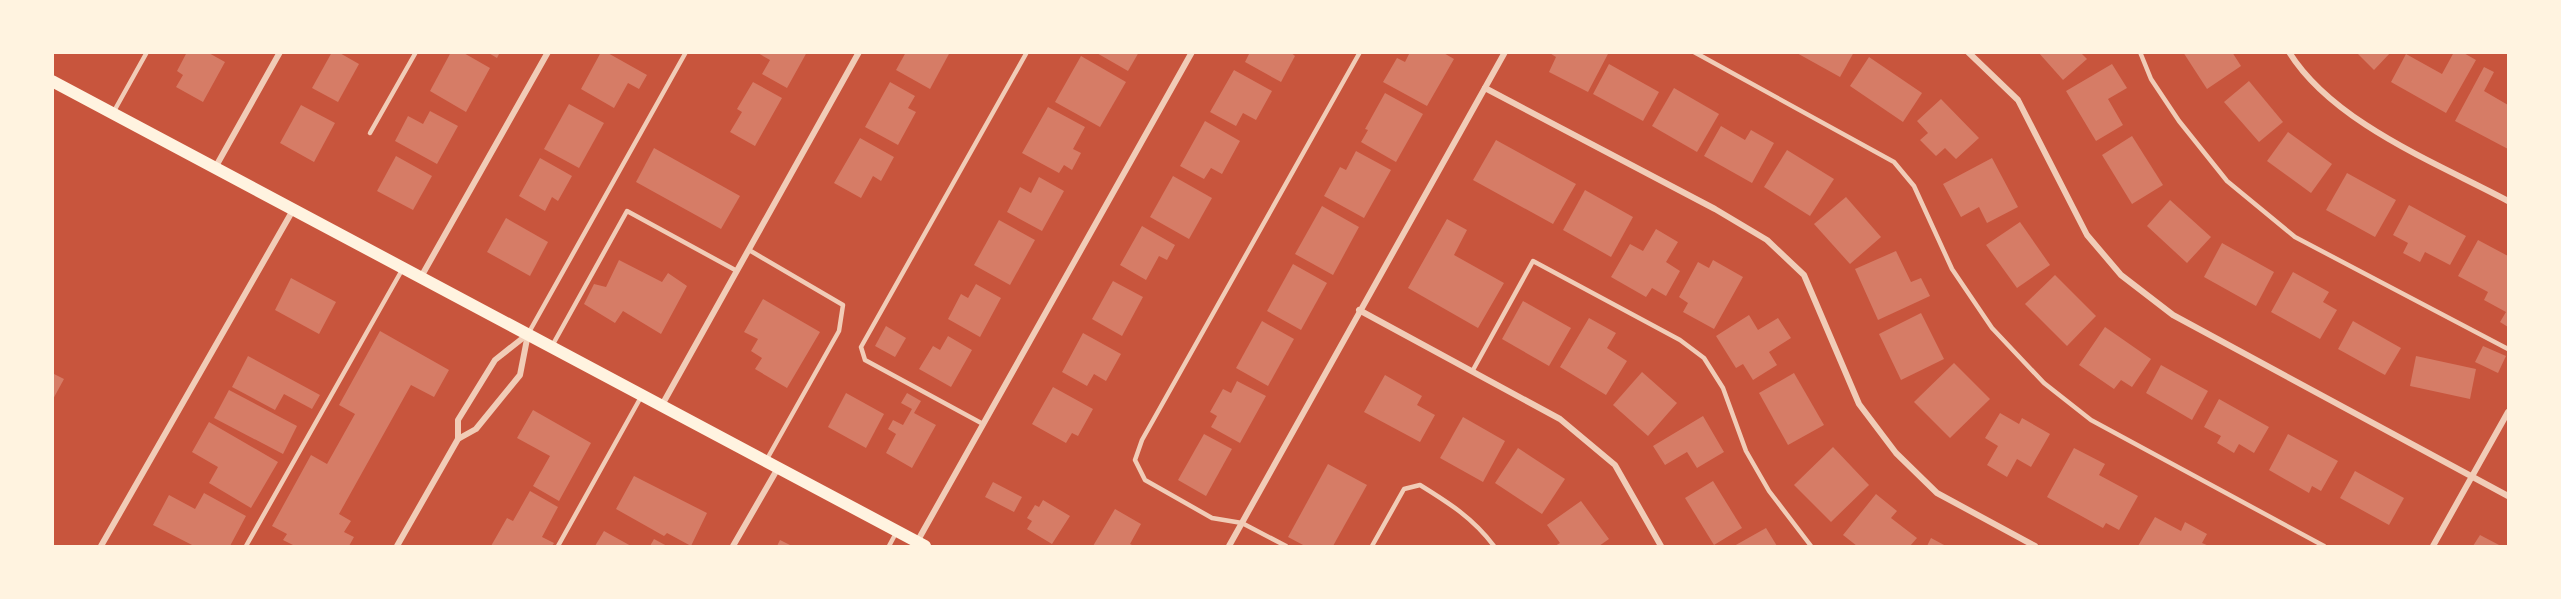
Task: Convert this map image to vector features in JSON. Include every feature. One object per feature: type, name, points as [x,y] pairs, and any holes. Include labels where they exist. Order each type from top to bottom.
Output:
[{"type":"main road","points":[[52,81],[921,544]]},
{"type":"street","points":[[215,168],[280,52]]},
{"type":"street","points":[[421,277],[549,52]]},
{"type":"street","points":[[662,406],[859,52]]},
{"type":"street","points":[[921,544],[983,424],[1192,52]]},
{"type":"street","points":[[1229,546],[1505,52]]},
{"type":"street","points":[[1968,52],[2018,100],[2087,235],[2121,275],[2173,315],[2508,496]]},
{"type":"street","points":[[2289,52],[2328,98],[2362,123],[2508,201]]},
{"type":"street","points":[[1485,87],[1715,209],[1767,240],[1804,275],[1859,404],[1896,453],[1937,493],[2035,546]]},
{"type":"street","points":[[101,546],[293,210]]},
{"type":"street","points":[[1359,310],[1560,419],[1615,465],[1661,546]]},
{"type":"street","points":[[458,439],[476,429],[520,375],[528,334]]},
{"type":"street","points":[[397,546],[458,439],[458,420],[495,360],[528,334]]},
{"type":"street","points":[[2433,546],[2508,412]]},
{"type":"street","points":[[733,546],[778,468]]},
{"type":"lane","points":[[112,114],[147,52]]},
{"type":"lane","points":[[370,133],[416,52]]},
{"type":"lane","points":[[528,334],[686,52]]},
{"type":"lane","points":[[983,424],[866,360],[861,347],[1027,52]]},
{"type":"lane","points":[[1286,546],[1242,523],[1212,518],[1145,480],[1135,460],[1142,440],[1360,52]]},
{"type":"lane","points":[[1694,52],[1894,162],[1914,186],[1952,269],[1992,328],[2044,383],[2091,420],[2324,546]]},
{"type":"lane","points":[[2140,52],[2151,79],[2162,96],[2227,181],[2295,237],[2508,349]]},
{"type":"lane","points":[[551,347],[627,211],[736,272]]},
{"type":"lane","points":[[749,250],[843,305],[839,331],[765,461]]},
{"type":"lane","points":[[1473,370],[1533,261],[1680,340],[1704,358],[1723,388],[1746,451],[1769,492],[1810,546]]},
{"type":"lane","points":[[246,546],[404,268]]},
{"type":"lane","points":[[558,546],[642,396]]},
{"type":"lane","points":[[1372,546],[1404,489],[1420,485],[1462,511],[1481,529],[1494,546]]},
{"type":"lane","points":[[889,546],[897,531]]},
{"type":"building","points":[[187,52],[207,52],[225,62],[203,102],[176,87],[183,75],[177,71]]},
{"type":"building","points":[[332,52],[338,52],[359,64],[338,102],[312,88]]},
{"type":"building","points":[[451,52],[462,52],[490,68],[466,112],[430,91]]},
{"type":"building","points":[[487,52],[500,52],[497,58]]},
{"type":"building","points":[[601,52],[606,52],[647,75],[639,89],[628,83],[614,108],[581,89]]},
{"type":"building","points":[[756,52],[807,52],[787,88],[762,74],[770,60]]},
{"type":"building","points":[[906,52],[950,52],[930,89],[896,70]]},
{"type":"building","points":[[1095,52],[1139,52],[1128,71]]},
{"type":"building","points":[[1250,52],[1290,52],[1295,56],[1281,82],[1245,62]]},
{"type":"building","points":[[1410,52],[1442,52],[1454,59],[1427,106],[1383,82],[1397,58],[1405,62]]},
{"type":"building","points":[[1548,52],[1609,52],[1588,92],[1549,72],[1556,57]]},
{"type":"building","points":[[1795,52],[1854,52],[1840,77]]},
{"type":"building","points":[[2038,52],[2080,52],[2087,59],[2063,80]]},
{"type":"building","points":[[2183,52],[2232,52],[2241,66],[2207,89]]},
{"type":"building","points":[[2356,52],[2391,52],[2374,70]]},
{"type":"building","points":[[2454,52],[2462,52],[2476,60],[2446,113],[2391,82],[2406,54],[2442,74]]},
{"type":"building","points":[[1081,56],[1126,82],[1100,127],[1055,102]]},
{"type":"building","points":[[1869,57],[1922,93],[1903,122],[1850,86]]},
{"type":"building","points":[[1609,64],[1659,92],[1643,121],[1593,94]]},
{"type":"building","points":[[2112,64],[2127,88],[2108,99],[2123,125],[2096,141],[2066,91]]},
{"type":"building","points":[[2484,67],[2494,72],[2484,91],[2508,105],[2508,149],[2455,121]]},
{"type":"building","points":[[1234,70],[1272,91],[1256,120],[1243,113],[1236,126],[1210,112]]},
{"type":"building","points":[[2249,81],[2283,122],[2259,142],[2224,102]]},
{"type":"building","points":[[753,82],[782,98],[755,146],[730,132],[742,112],[737,109]]},
{"type":"building","points":[[890,82],[915,96],[908,108],[916,112],[898,145],[865,127]]},
{"type":"building","points":[[1674,88],[1719,114],[1697,152],[1652,126]]},
{"type":"building","points":[[1385,93],[1423,114],[1396,162],[1361,142],[1368,130],[1365,129]]},
{"type":"building","points":[[1941,99],[1979,138],[1956,159],[1945,148],[1936,156],[1920,140],[1928,133],[1917,121]]},
{"type":"building","points":[[569,104],[604,123],[579,168],[544,149]]},
{"type":"building","points":[[301,105],[335,123],[314,162],[280,143]]},
{"type":"building","points":[[1048,107],[1085,127],[1073,149],[1081,153],[1072,170],[1064,165],[1059,173],[1022,153]]},
{"type":"building","points":[[430,111],[458,126],[437,164],[395,141],[408,116],[423,124]]},
{"type":"building","points":[[1205,121],[1240,141],[1222,174],[1211,168],[1204,179],[1180,166]]},
{"type":"building","points":[[1721,126],[1745,140],[1751,130],[1774,143],[1752,183],[1704,156]]},
{"type":"building","points":[[2288,132],[2332,164],[2311,193],[2267,161]]},
{"type":"building","points":[[2132,136],[2163,185],[2132,204],[2102,155]]},
{"type":"building","points":[[860,138],[894,157],[881,181],[873,176],[861,198],[834,183]]},
{"type":"building","points":[[1496,140],[1576,184],[1553,224],[1473,180]]},
{"type":"building","points":[[654,148],[740,196],[721,229],[636,182]]},
{"type":"building","points":[[1787,150],[1834,179],[1810,216],[1764,187]]},
{"type":"building","points":[[1356,151],[1391,170],[1364,218],[1324,196],[1340,167],[1346,170]]},
{"type":"building","points":[[396,156],[432,176],[413,210],[377,191]]},
{"type":"building","points":[[540,158],[572,176],[558,201],[552,197],[545,211],[519,196]]},
{"type":"building","points":[[1992,158],[2018,207],[1987,223],[1979,207],[1961,217],[1943,184]]},
{"type":"building","points":[[2347,173],[2396,200],[2375,237],[2326,210]]},
{"type":"building","points":[[1173,176],[1212,198],[1189,239],[1150,217]]},
{"type":"building","points":[[1039,177],[1064,191],[1042,231],[1007,212],[1020,187],[1031,193]]},
{"type":"building","points":[[1585,190],[1633,217],[1611,257],[1563,230]]},
{"type":"building","points":[[1846,197],[1881,237],[1850,264],[1814,224]]},
{"type":"building","points":[[2170,200],[2211,237],[2187,263],[2147,226]]},
{"type":"building","points":[[2409,205],[2466,236],[2450,265],[2425,252],[2420,262],[2403,253],[2408,243],[2393,235]]},
{"type":"building","points":[[1322,206],[1359,227],[1333,275],[1295,254]]},
{"type":"building","points":[[506,218],[548,242],[530,276],[487,252]]},
{"type":"building","points":[[1447,219],[1467,230],[1454,255],[1504,283],[1478,328],[1408,288]]},
{"type":"building","points":[[999,220],[1035,240],[1010,285],[974,265]]},
{"type":"building","points":[[2020,222],[2050,265],[2017,288],[1986,245]]},
{"type":"building","points":[[1142,226],[1175,245],[1167,260],[1159,256],[1146,280],[1120,265]]},
{"type":"building","points":[[1656,229],[1678,242],[1666,262],[1680,271],[1666,296],[1652,288],[1646,297],[1611,277],[1630,244],[1643,251]]},
{"type":"building","points":[[2478,240],[2508,256],[2508,327],[2500,322],[2506,312],[2484,300],[2488,292],[2458,276]]},
{"type":"building","points":[[2222,243],[2274,272],[2256,306],[2204,277]]},
{"type":"building","points":[[1896,251],[1911,282],[1921,278],[1930,296],[1878,320],[1855,269]]},
{"type":"building","points":[[619,260],[662,282],[668,273],[687,286],[661,334],[623,311],[615,323],[584,304],[594,284],[606,287]]},
{"type":"building","points":[[1713,260],[1743,277],[1714,329],[1683,312],[1688,303],[1679,297],[1698,262],[1709,268]]},
{"type":"building","points":[[1293,264],[1327,283],[1301,330],[1267,311]]},
{"type":"building","points":[[2293,272],[2329,292],[2323,302],[2337,310],[2320,339],[2271,312]]},
{"type":"building","points":[[2055,275],[2096,316],[2067,346],[2025,304]]},
{"type":"building","points":[[291,278],[336,302],[319,334],[275,310]]},
{"type":"building","points":[[1113,281],[1143,297],[1122,336],[1092,319]]},
{"type":"building","points":[[976,284],[1001,298],[980,337],[948,319],[961,294],[968,298]]},
{"type":"building","points":[[763,299],[820,332],[787,388],[755,369],[762,358],[751,351],[758,339],[744,332]]},
{"type":"building","points":[[1523,301],[1571,328],[1549,366],[1502,339]]},
{"type":"building","points":[[1921,313],[1944,359],[1901,380],[1879,334]]},
{"type":"building","points":[[1749,315],[1758,330],[1778,318],[1791,338],[1769,352],[1777,365],[1753,380],[1743,364],[1736,368],[1716,336]]},
{"type":"building","points":[[1589,318],[1616,333],[1607,348],[1627,361],[1606,395],[1560,367]]},
{"type":"building","points":[[1262,321],[1294,339],[1268,386],[1236,368]]},
{"type":"building","points":[[2353,321],[2401,348],[2385,375],[2338,349]]},
{"type":"building","points":[[886,326],[906,338],[895,357],[875,346]]},
{"type":"building","points":[[2105,327],[2151,359],[2132,387],[2121,380],[2114,389],[2079,365]]},
{"type":"building","points":[[380,331],[449,370],[434,397],[411,385],[339,514],[351,521],[344,532],[354,537],[349,546],[295,546],[283,540],[287,534],[272,526],[311,455],[327,464],[355,414],[339,405]]},
{"type":"building","points":[[1083,333],[1121,354],[1106,381],[1094,374],[1087,386],[1062,372]]},
{"type":"building","points":[[948,336],[972,350],[951,387],[919,369],[933,346],[940,350]]},
{"type":"building","points":[[2483,346],[2506,356],[2498,373],[2475,362]]},
{"type":"building","points":[[248,356],[320,395],[312,409],[284,394],[275,410],[232,387]]},
{"type":"building","points":[[2416,356],[2476,369],[2470,399],[2410,386]]},
{"type":"building","points":[[1954,363],[1990,399],[1950,438],[1914,402]]},
{"type":"building","points":[[2161,365],[2208,391],[2192,420],[2146,393]]},
{"type":"building","points":[[1642,372],[1677,403],[1648,436],[1613,405]]},
{"type":"building","points":[[52,373],[64,379],[52,401]]},
{"type":"building","points":[[1794,373],[1824,425],[1788,445],[1759,393]]},
{"type":"building","points":[[1385,375],[1422,396],[1417,405],[1435,415],[1420,442],[1364,412]]},
{"type":"building","points":[[1237,381],[1266,396],[1240,443],[1211,427],[1217,416],[1210,412],[1223,389],[1231,393]]},
{"type":"building","points":[[1053,387],[1093,409],[1078,436],[1072,433],[1066,443],[1032,424]]},
{"type":"building","points":[[229,390],[297,426],[283,454],[214,418]]},
{"type":"building","points":[[846,393],[884,414],[866,448],[828,427]]},
{"type":"building","points":[[907,393],[921,401],[914,413],[936,425],[912,468],[886,453],[896,434],[888,429],[893,420],[903,425],[912,409],[901,403]]},
{"type":"building","points":[[2219,399],[2269,427],[2254,453],[2239,444],[2234,453],[2217,443],[2221,436],[2204,427]]},
{"type":"building","points":[[533,410],[591,443],[559,501],[533,486],[550,456],[517,438]]},
{"type":"building","points":[[2000,413],[2019,424],[2022,418],[2050,434],[2031,467],[2017,459],[2007,477],[1987,465],[1998,446],[1985,438]]},
{"type":"building","points":[[1703,416],[1724,452],[1697,468],[1687,452],[1665,465],[1653,446]]},
{"type":"building","points":[[1463,417],[1505,441],[1483,482],[1440,458]]},
{"type":"building","points":[[209,422],[278,462],[251,508],[209,483],[218,467],[192,452]]},
{"type":"building","points":[[1204,434],[1232,449],[1206,496],[1178,480]]},
{"type":"building","points":[[2288,434],[2338,461],[2321,491],[2312,486],[2309,493],[2269,470]]},
{"type":"building","points":[[1833,447],[1869,485],[1831,522],[1794,485]]},
{"type":"building","points":[[1518,448],[1565,479],[1542,514],[1495,483]]},
{"type":"building","points":[[2074,448],[2105,464],[2099,475],[2138,496],[2119,530],[2106,523],[2103,528],[2047,497]]},
{"type":"building","points":[[1328,464],[1367,485],[1333,546],[1305,546],[1288,537]]},
{"type":"building","points":[[2355,471],[2404,498],[2389,525],[2340,498]]},
{"type":"building","points":[[634,476],[707,513],[691,546],[667,533],[664,536],[616,509]]},
{"type":"building","points":[[1713,481],[1742,528],[1714,545],[1685,498]]},
{"type":"building","points":[[993,482],[1022,497],[1014,512],[985,497]]},
{"type":"building","points":[[530,491],[558,507],[542,537],[554,543],[552,546],[491,546],[507,518],[513,521]]},
{"type":"building","points":[[204,493],[246,516],[230,546],[194,546],[153,525],[169,495],[195,509]]},
{"type":"building","points":[[1876,494],[1897,511],[1891,518],[1917,538],[1910,546],[1857,546],[1843,535]]},
{"type":"building","points":[[1043,500],[1070,516],[1052,544],[1027,529],[1032,521],[1027,518],[1035,505],[1039,507]]},
{"type":"building","points":[[1581,501],[1609,539],[1599,546],[1555,546],[1560,543],[1547,525]]},
{"type":"building","points":[[1115,509],[1141,524],[1130,544],[1134,546],[1093,546]]},
{"type":"building","points":[[2155,517],[2181,531],[2185,522],[2207,534],[2202,543],[2209,546],[2138,546]]},
{"type":"building","points":[[1766,528],[1777,546],[1734,546]]},
{"type":"building","points":[[604,531],[631,546],[595,546]]},
{"type":"building","points":[[2480,535],[2501,546],[2473,546]]},
{"type":"building","points":[[1931,538],[1946,546],[1927,546]]},
{"type":"building","points":[[654,539],[667,546],[650,546]]},
{"type":"building","points":[[780,540],[792,546],[777,546]]}]
